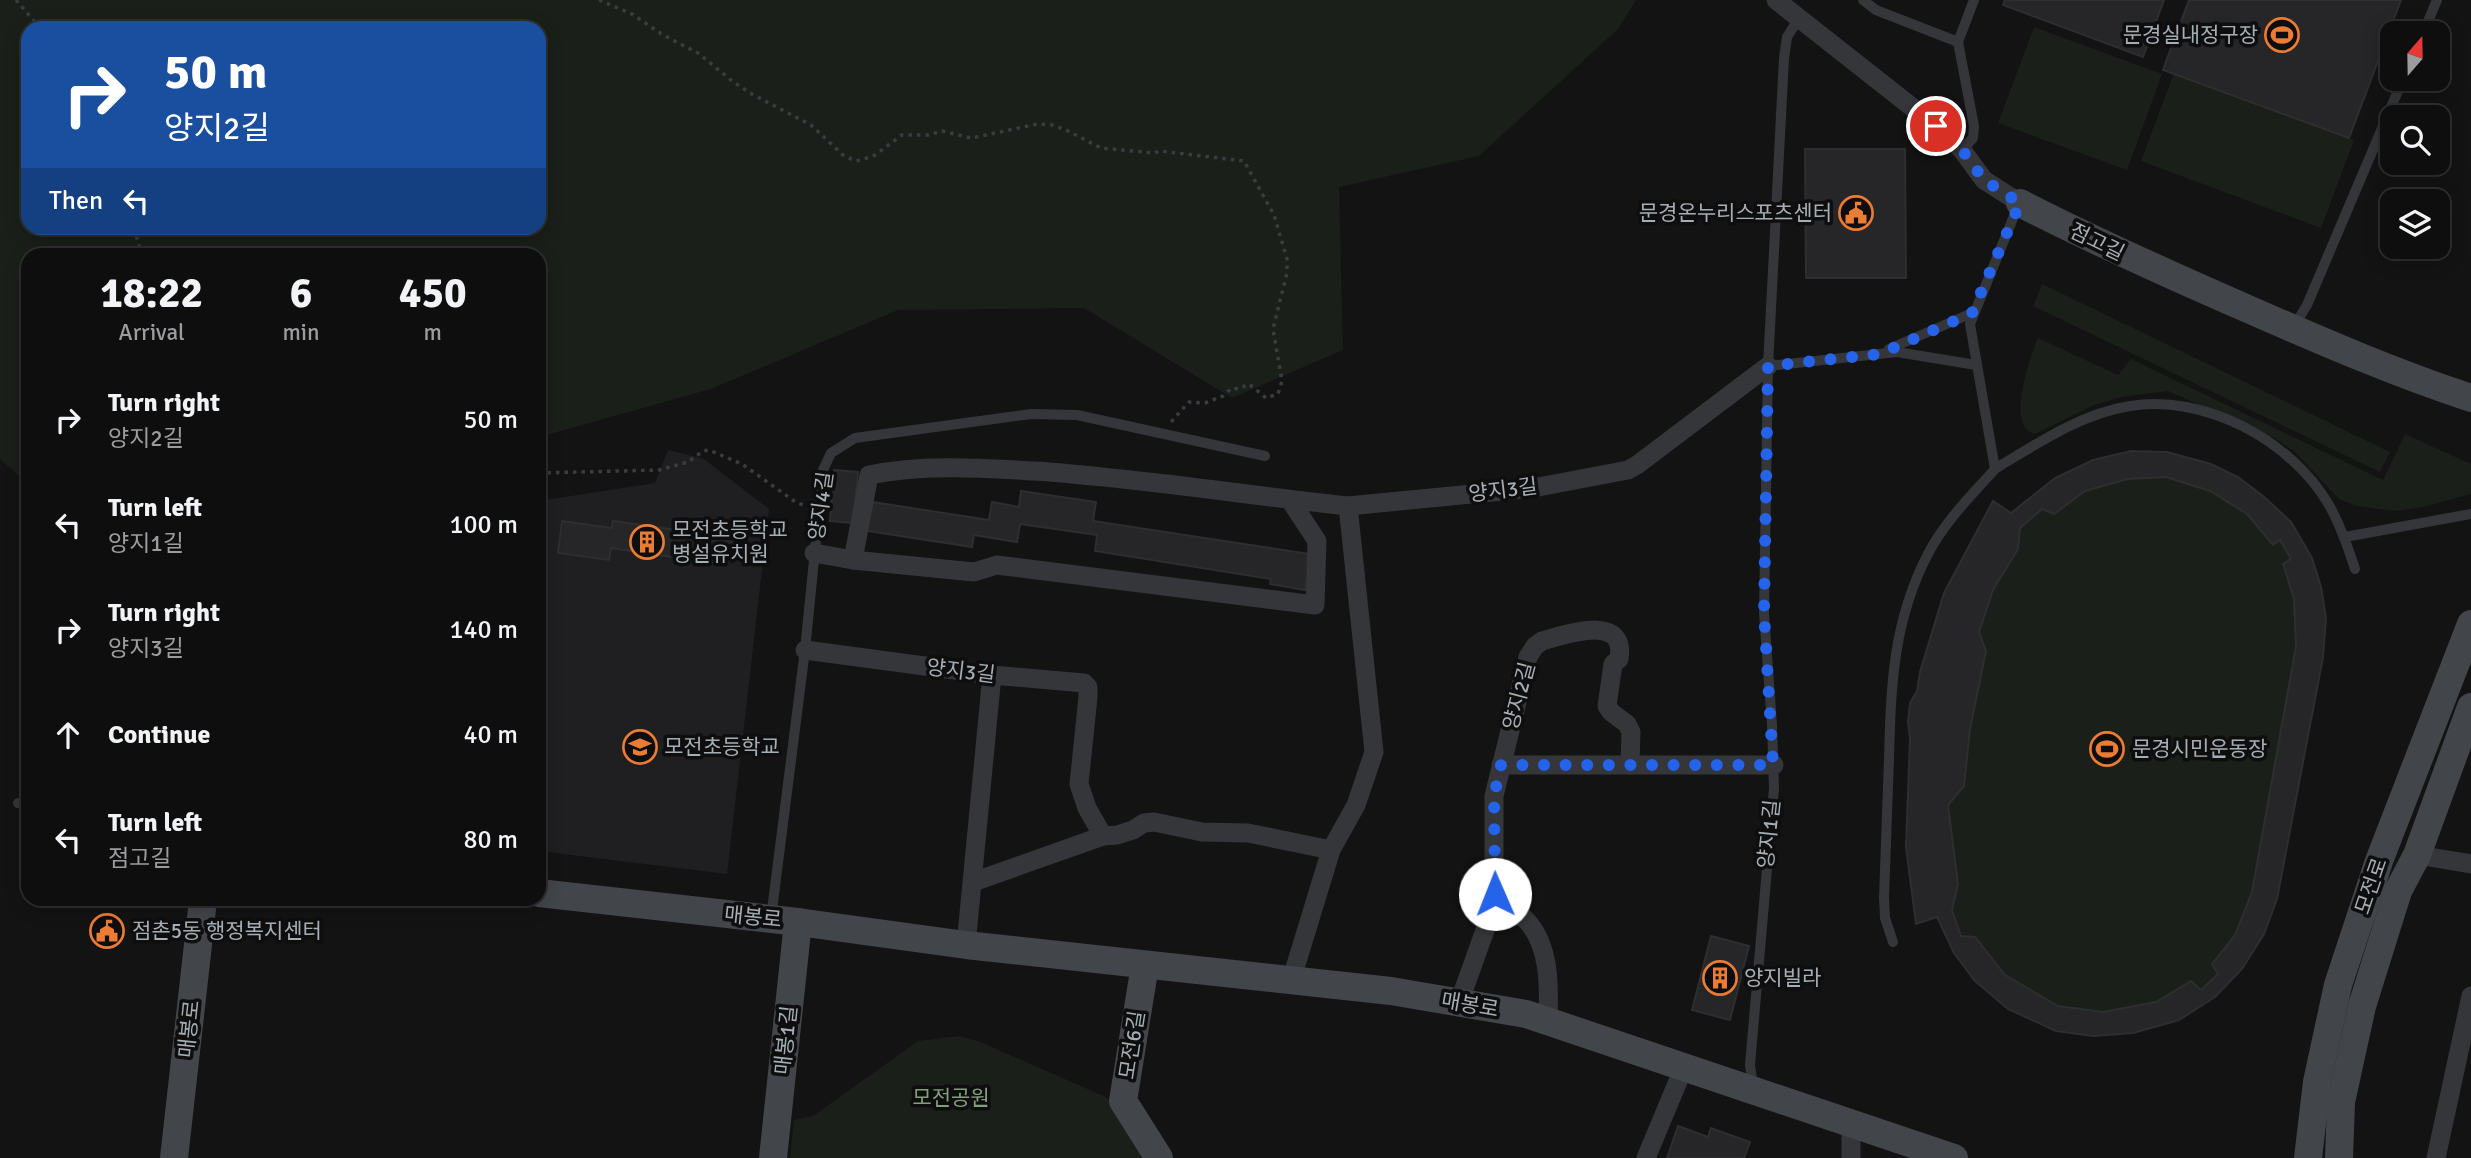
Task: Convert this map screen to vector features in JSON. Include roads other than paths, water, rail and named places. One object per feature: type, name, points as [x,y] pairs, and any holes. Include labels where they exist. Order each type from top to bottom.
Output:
[{"type":"street","name":"점고길","points":[[1776,0],[1936,126],[1962,150],[1984,180],[2020,203],[2099,244],[2406,377],[2471,398]]},
{"type":"street","name":"양지3길","points":[[853,560],[869,475],[900,469],[974,467],[1107,476],[1348,506],[1533,488],[1628,470],[1768,366]]},
{"type":"street","points":[[814,553],[853,560],[974,572],[997,565],[1315,605],[1317,541],[1290,500]]},
{"type":"street","points":[[1291,981],[1331,850],[1356,805],[1374,752],[1348,506]]},
{"type":"street","name":"모전로","points":[[2308,1158],[2317,1082],[2338,985],[2379,861],[2471,624]]},
{"type":"street","name":"양지2길","points":[[1459,1003],[1494,905],[1494,796],[1528,657],[1535,646],[1542,641],[1594,629],[1613,635],[1619,643],[1620,652],[1619,659],[1613,664],[1607,706],[1627,724],[1631,732],[1630,765]]},
{"type":"street","name":"양지3길","points":[[805,650],[992,675],[1084,683],[1088,687],[1079,784],[1087,808],[1102,836]]},
{"type":"street","points":[[966,945],[992,675]]},
{"type":"street","name":"모전로","points":[[2339,1158],[2341,1102],[2361,1006],[2398,891],[2417,855],[2471,707]]},
{"type":"street","points":[[1501,765],[1773,765]]},
{"type":"street","points":[[973,882],[1102,836],[1117,835],[1144,823],[1154,822],[1202,832],[1248,833],[1331,850]]},
{"type":"street","points":[[2417,855],[2471,864]]},
{"type":"street","name":"매봉로","points":[[546,894],[784,920],[966,945],[1391,991],[1526,1014],[1954,1158]]},
{"type":"street","points":[[1494,897],[1520,915],[1536,935],[1548,974],[1548,1021]]},
{"type":"street","name":"매봉로","points":[[174,1158],[202,906]]},
{"type":"street","name":"매봉1길","points":[[773,1158],[784,920]]},
{"type":"street","name":"모전6길","points":[[1145,965],[1123,1101],[1159,1158]]},
{"type":"street","points":[[2437,1158],[2471,996]]},
{"type":"street","points":[[1646,1158],[1684,1067]]},
{"type":"street","points":[[1851,1123],[1851,1158]]},
{"type":"lane","points":[[1863,0],[1876,10],[1958,43]]},
{"type":"lane","points":[[1962,150],[1973,138],[1974,126],[1958,43],[1974,0]]},
{"type":"lane","points":[[2428,21],[2437,0]]},
{"type":"lane","name":"양지1길","points":[[1754,1091],[1750,1065],[1774,788],[1764,613],[1768,366],[1784,58],[1787,37],[1799,18]]},
{"type":"lane","points":[[2293,328],[2307,305],[2398,91]]},
{"type":"lane","points":[[1995,468],[1969,324],[2020,203]]},
{"type":"lane","points":[[1880,354],[1972,313]]},
{"type":"lane","points":[[1768,366],[1897,352],[1976,365]]},
{"type":"lane","points":[[1893,942],[1885,918],[1884,898],[1891,706],[1898,633],[1907,602],[1929,551],[1943,529],[1995,468],[2051,435],[2091,416],[2129,406],[2163,403],[2199,410],[2261,436],[2288,456],[2328,504],[2345,537],[2356,569]]},
{"type":"lane","name":"양지4길","points":[[784,920],[822,470],[831,453],[855,438],[1031,414],[1077,415],[1265,456]]},
{"type":"lane","points":[[2345,537],[2471,514]]},
{"type":"place","name":"문경실내정구장","points":[[2282,35]]},
{"type":"place","name":"문경온누리스포츠센터","points":[[1856,213]]},
{"type":"place","name":"모전초등학교 병설유치원","points":[[647,542]]},
{"type":"place","name":"모전초등학교","points":[[640,747]]},
{"type":"place","name":"문경시민운동장","points":[[2107,749]]},
{"type":"place","name":"점촌5동 행정복지센터","points":[[107,931]]},
{"type":"place","name":"양지빌라","points":[[1720,978]]},
{"type":"park label","name":"모전공원","points":[[951,1098]]}]
